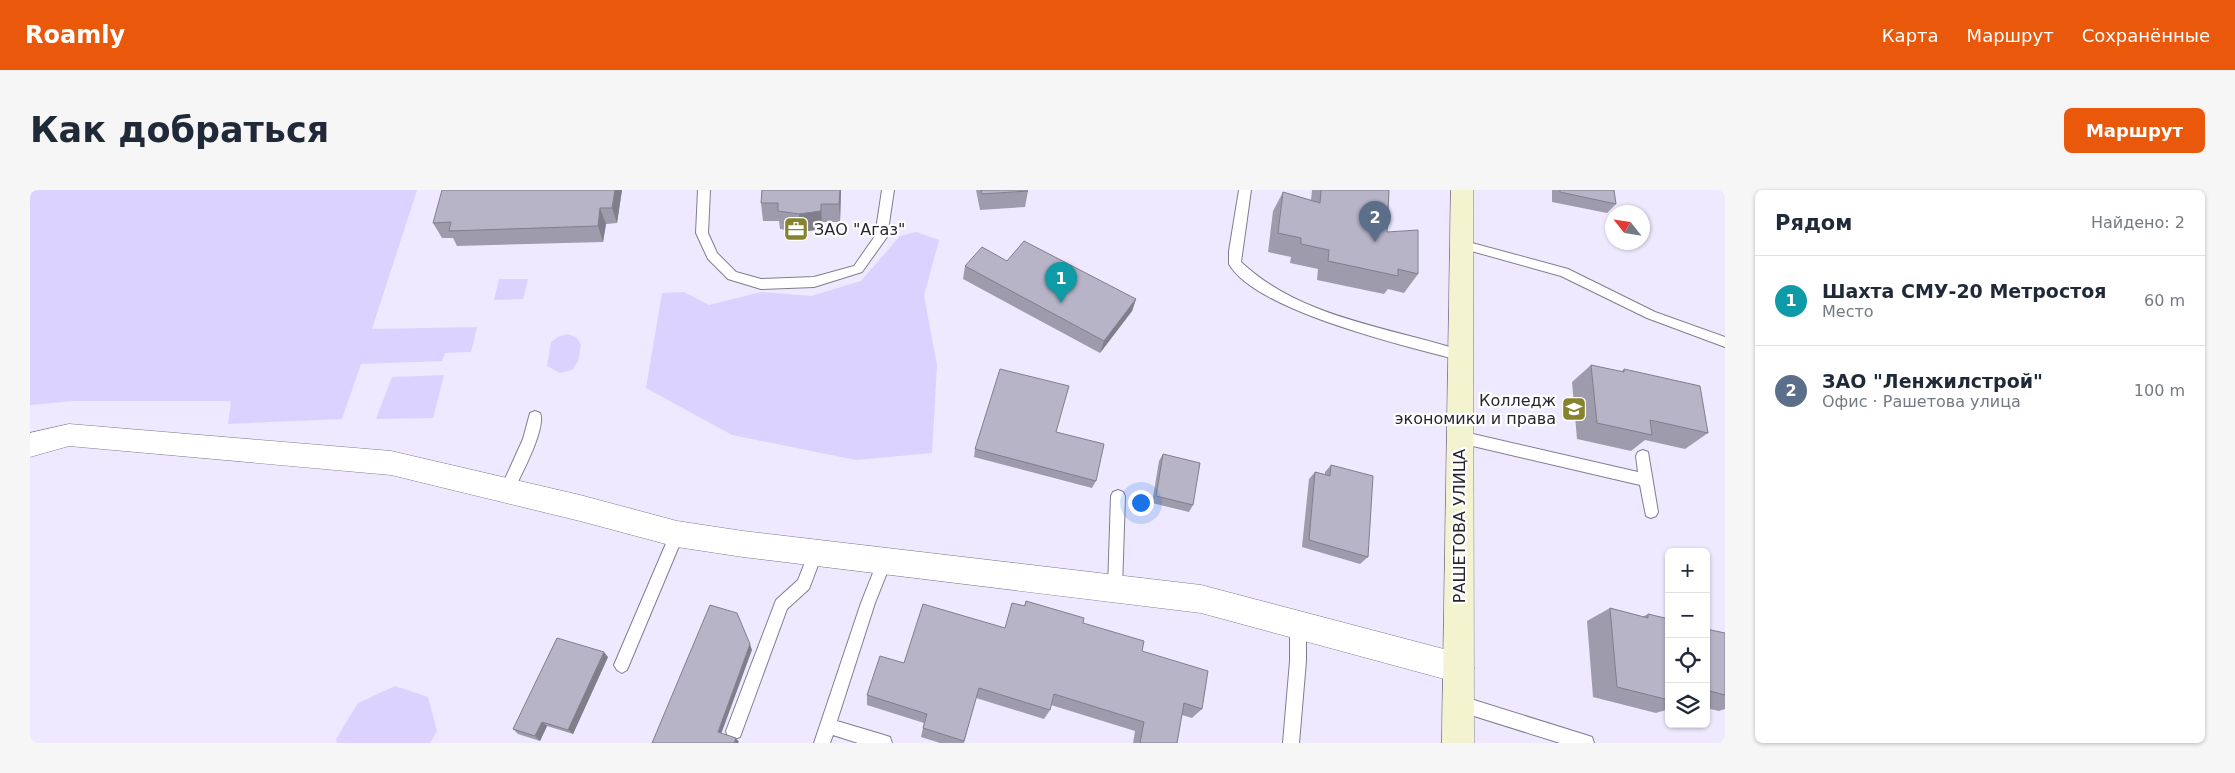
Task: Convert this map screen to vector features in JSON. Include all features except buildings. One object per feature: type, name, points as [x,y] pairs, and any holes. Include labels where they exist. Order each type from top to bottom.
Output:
[{"type":"street","name":"РАШЕТОВА УЛИЦА","points":[[1458,743],[1462,190]]},
{"type":"street","points":[[30,445],[69,436],[339,457],[391,463],[507,490],[677,534],[1201,599],[1459,668]]},
{"type":"lane","points":[[704,190],[702,234],[712,256],[732,276],[761,284],[814,282],[858,269],[881,238],[888,190]]},
{"type":"lane","points":[[1244,190],[1235,250],[1235,264],[1244,274],[1270,293],[1316,314],[1461,356]]},
{"type":"lane","points":[[1461,244],[1564,272],[1651,315],[1725,342]]},
{"type":"lane","points":[[507,490],[530,439],[535,417]]},
{"type":"lane","points":[[1460,437],[1646,480]]},
{"type":"lane","points":[[1643,456],[1651,512]]},
{"type":"lane","points":[[1115,588],[1118,496]]},
{"type":"lane","points":[[622,665],[677,534]]},
{"type":"lane","points":[[734,731],[781,605],[804,584],[816,552]]},
{"type":"lane","points":[[822,743],[868,603],[885,560]]},
{"type":"lane","points":[[1290,743],[1298,661],[1298,624]]},
{"type":"lane","points":[[1458,703],[1586,743]]},
{"type":"lane","points":[[828,726],[884,743]]},
{"type":"shaded area","points":[[30,190],[417,190],[372,329],[477,327],[471,352],[445,353],[442,361],[361,364],[342,419],[228,424],[231,401],[73,401],[30,405]]},
{"type":"shaded area","points":[[916,232],[939,240],[924,296],[937,365],[932,453],[856,460],[732,435],[646,388],[662,293],[684,292],[709,305],[761,292],[811,296],[861,281],[900,236]]},
{"type":"shaded area","points":[[499,279],[528,279],[523,299],[494,300]]},
{"type":"shaded area","points":[[567,334],[576,337],[581,345],[578,361],[572,370],[560,373],[547,366],[551,342]]},
{"type":"shaded area","points":[[444,375],[433,418],[376,419],[392,377]]},
{"type":"shaded area","points":[[395,686],[428,697],[437,731],[430,743],[337,743],[336,739],[358,703]]},
{"type":"place","name":"ЗАО \"Агаз\"","points":[[796,229]]},
{"type":"place","name":"ЗАО \"Ленжилстрой\"","points":[[1375,242]]},
{"type":"place","name":"Шахта СМУ-20 Метростоя","points":[[1061,303]]},
{"type":"place","name":"Колледж экономики и права","points":[[1574,409]]}]
